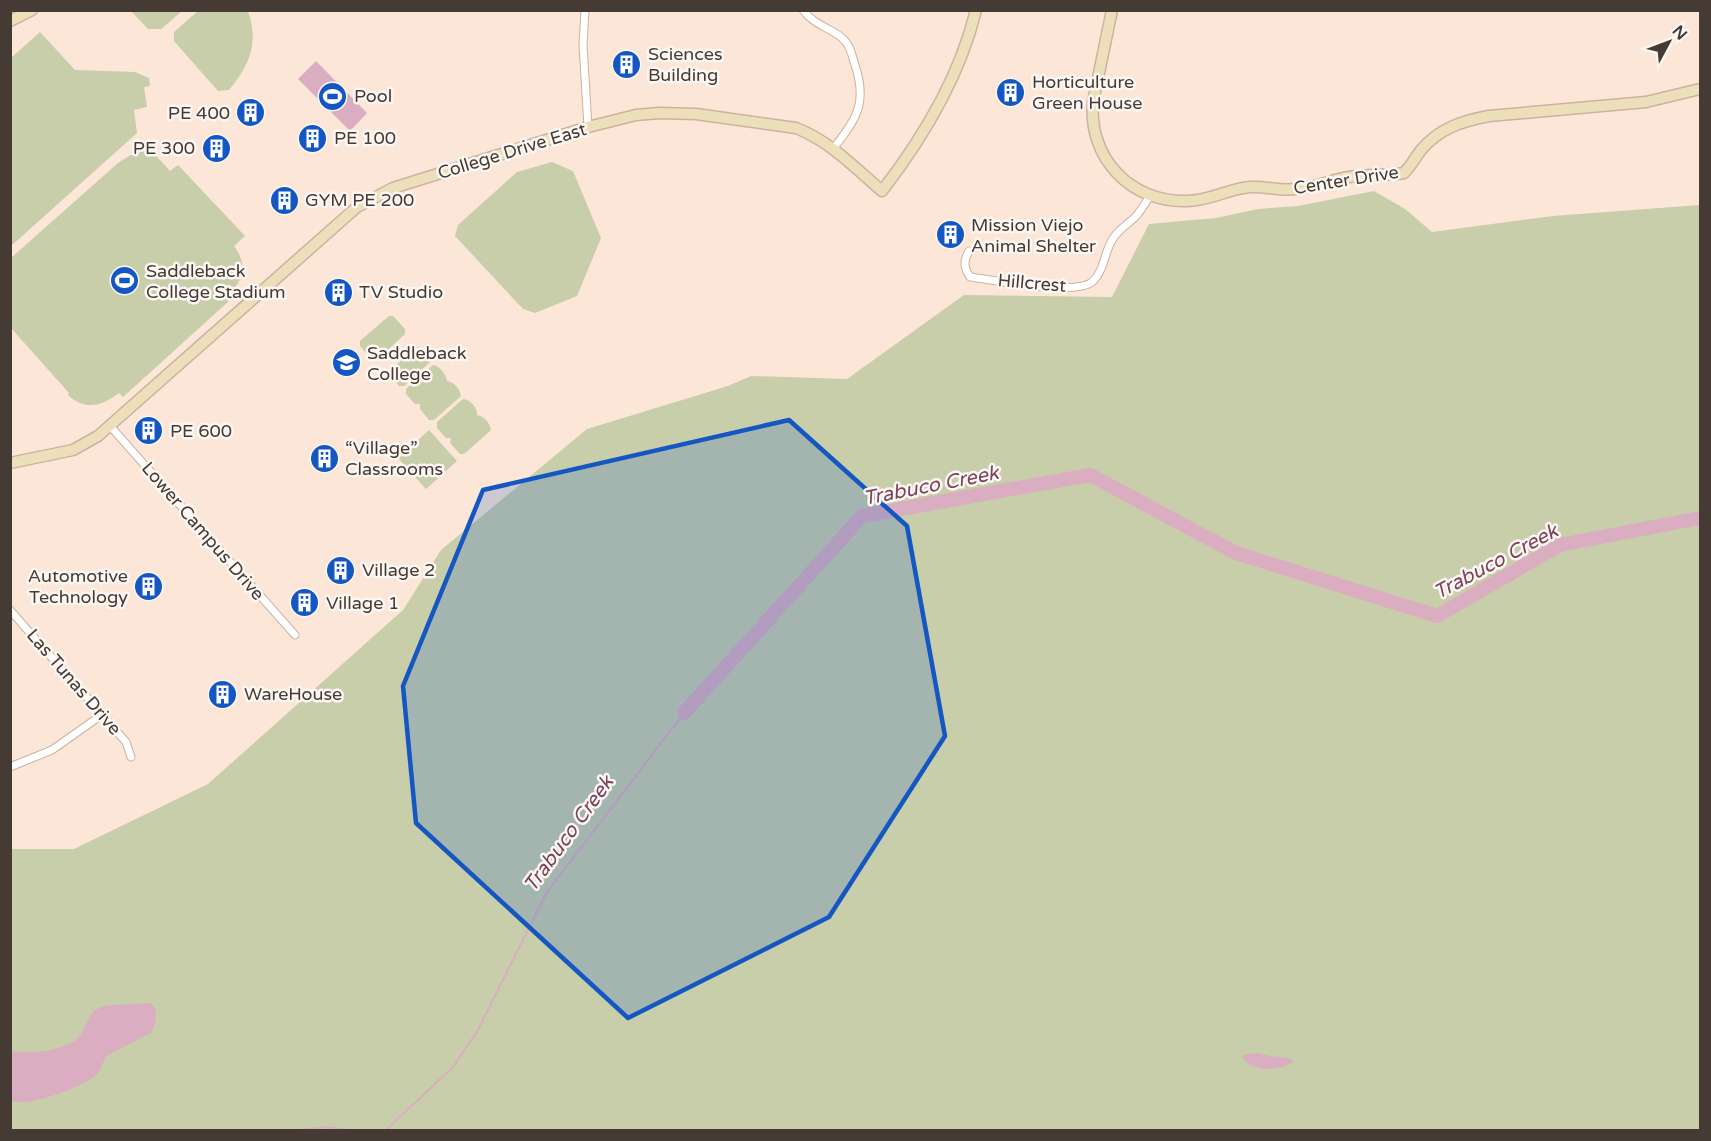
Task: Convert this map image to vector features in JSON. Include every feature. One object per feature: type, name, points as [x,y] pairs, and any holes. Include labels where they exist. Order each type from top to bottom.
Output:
[{"type":"street","points":[[10,21],[32,10]]},
{"type":"street","points":[[585,10],[584,45],[588,127]]},
{"type":"street","points":[[803,10],[815,22],[845,41],[859,77],[860,108],[853,123],[833,149]]},
{"type":"street","name":"College Drive East","points":[[10,463],[73,450],[85,445],[111,427],[323,236],[363,203],[393,188],[588,127],[658,113],[696,114],[796,128],[833,149],[882,192],[905,161],[953,77],[966,45],[976,10]]},
{"type":"street","points":[[1112,10],[1093,102],[1091,117],[1094,132],[1106,161],[1116,174],[1129,186],[1150,196]]},
{"type":"street","name":"Center Drive","points":[[1150,196],[1166,201],[1189,202],[1234,189],[1252,187],[1297,189],[1356,176],[1404,173],[1430,140],[1463,121],[1488,116],[1646,102],[1701,89]]},
{"type":"street","name":"Hillcrest","points":[[969,251],[964,267],[970,277],[1064,289],[1083,286],[1091,282],[1099,272],[1112,238],[1136,216],[1150,196]]},
{"type":"street","name":"Lower Campus Drive","points":[[111,427],[295,635]]},
{"type":"street","name":"Las Tunas Drive","points":[[10,610],[126,741],[131,757]]},
{"type":"street","points":[[10,766],[52,750],[103,714]]},
{"type":"highlighted area","points":[[789,420],[907,526],[945,736],[829,917],[628,1018],[416,823],[403,686],[483,490]]},
{"type":"green space","points":[[131,11],[182,11],[161,29],[148,29]]},
{"type":"green space","points":[[198,11],[248,11],[253,34],[251,53],[229,90],[218,91],[174,41],[174,32]]},
{"type":"green space","points":[[40,32],[75,70],[135,72],[149,78],[150,86],[144,87],[147,107],[134,110],[137,133],[11,246],[11,58]]},
{"type":"green space","name":"Saddleback College Stadium","points":[[150,149],[170,171],[178,165],[245,236],[234,246],[243,267],[242,273],[237,285],[226,297],[229,301],[123,397],[119,393],[100,404],[87,405],[68,395],[69,393],[11,328],[11,258],[118,163],[129,156]]},
{"type":"green space","points":[[552,162],[573,171],[601,238],[577,296],[535,313],[523,309],[455,236],[458,225],[517,172]]},
{"type":"green space","points":[[1374,191],[1405,209],[1432,232],[1553,216],[1700,205],[1700,1130],[11,1130],[11,849],[74,849],[208,784],[403,610],[441,550],[587,429],[728,386],[751,376],[847,379],[964,295],[1112,297],[1149,224],[1216,218],[1258,209],[1298,206]]},
{"type":"green space","points":[[389,316],[393,316],[405,329],[405,334],[377,360],[371,359],[360,346],[360,341]]},
{"type":"green space","points":[[417,347],[426,352],[430,362],[404,386],[399,386],[390,375],[390,370]]},
{"type":"green space","points":[[433,365],[442,371],[447,381],[456,386],[461,396],[434,420],[429,420],[420,409],[420,404],[415,404],[406,394],[406,389]]},
{"type":"green space","points":[[463,399],[473,404],[477,415],[486,420],[491,430],[464,454],[460,454],[450,443],[451,438],[446,438],[437,428],[437,422]]},
{"type":"green space","points":[[429,430],[457,461],[426,489],[398,458]]},
{"type":"shaded area","name":"Pool","points":[[316,61],[367,113],[350,131],[298,79]]},
{"type":"shaded area","points":[[150,1003],[156,1013],[152,1032],[108,1055],[98,1073],[90,1079],[73,1088],[41,1099],[23,1102],[11,1100],[11,1051],[38,1052],[68,1045],[76,1040],[91,1016],[99,1008]]},
{"type":"shaded area","points":[[1258,1053],[1291,1059],[1293,1062],[1273,1069],[1265,1069],[1251,1065],[1242,1056]]},
{"type":"waterway","name":"Trabuco Creek","points":[[684,713],[862,516],[1090,475],[1236,553],[1437,616],[1560,545],[1700,518]]},
{"type":"waterway","name":"Trabuco Creek","points":[[386,1130],[453,1067],[477,1032],[547,892],[684,713]]},
{"type":"waterway","name":"Trabuco Creek","points":[[300,1130],[327,1127],[346,1130]]},
{"type":"place","name":"Sciences Building","points":[[627,64]]},
{"type":"place","name":"Horticulture Green House","points":[[1011,92]]},
{"type":"place","name":"Pool","points":[[333,96]]},
{"type":"place","name":"PE 400","points":[[251,113]]},
{"type":"place","name":"PE 100","points":[[313,138]]},
{"type":"place","name":"PE 300","points":[[216,148]]},
{"type":"place","name":"GYM PE 200","points":[[284,200]]},
{"type":"place","name":"Mission Viejo Animal Shelter","points":[[950,235]]},
{"type":"place","name":"Saddleback College Stadium","points":[[125,281]]},
{"type":"place","name":"TV Studio","points":[[338,292]]},
{"type":"place","name":"Saddleback College","points":[[346,363]]},
{"type":"place","name":"PE 600","points":[[149,431]]},
{"type":"place","name":"“Village” Classrooms","points":[[324,458]]},
{"type":"place","name":"Village 2","points":[[341,570]]},
{"type":"place","name":"Automotive Technology","points":[[149,586]]},
{"type":"place","name":"Village 1","points":[[305,603]]},
{"type":"place","name":"WareHouse","points":[[223,694]]}]
